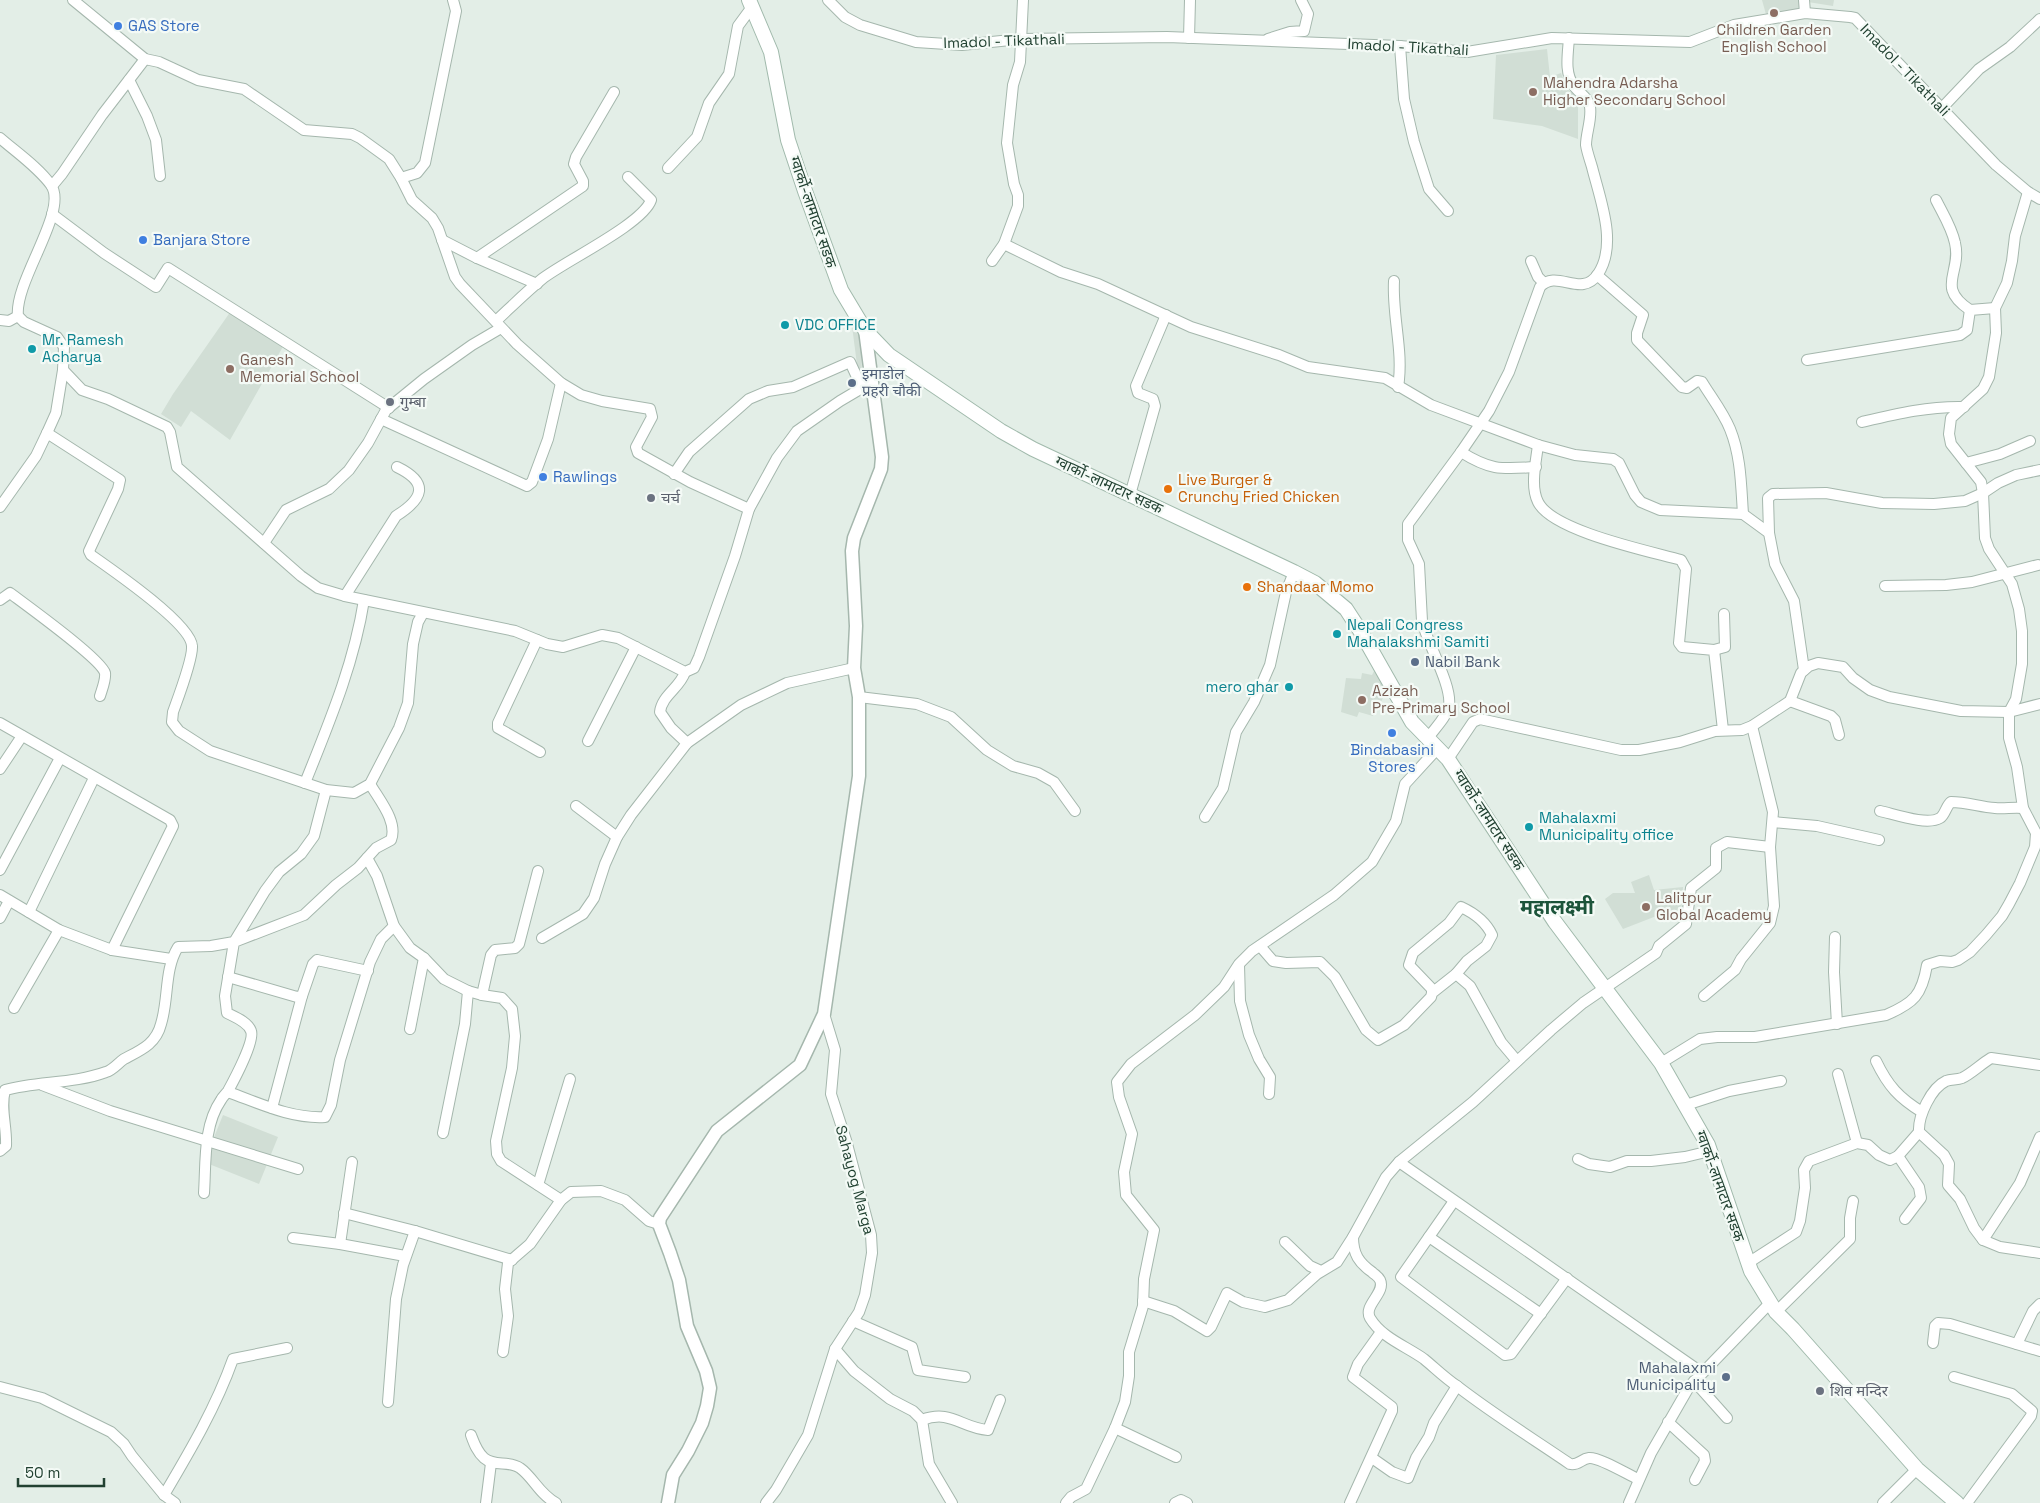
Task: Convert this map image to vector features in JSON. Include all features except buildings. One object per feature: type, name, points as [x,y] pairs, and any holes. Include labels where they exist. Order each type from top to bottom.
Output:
[{"type":"main road","name":"ग्वार्को-लामाटार सडक","points":[[750,4],[771,52],[788,140],[805,191],[841,290],[866,330],[889,355],[1001,431],[1034,449],[1294,572],[1315,583],[1346,609],[1362,632],[1412,722],[1448,759],[1555,922],[1661,1063],[1710,1151],[1748,1263],[1761,1291],[1773,1308],[1793,1328],[1917,1469],[1957,1503]]},
{"type":"street","points":[[73,0],[145,59],[159,62],[198,80],[244,89],[304,130],[352,134],[389,159],[412,200],[432,218],[455,277],[499,324],[561,383],[581,395],[602,401],[650,409],[652,417],[636,450],[642,456],[674,474],[749,509]]},
{"type":"street","points":[[401,178],[417,173],[425,163],[456,11],[453,0]]},
{"type":"street","name":"Imadol - Tikathali","points":[[828,0],[845,17],[860,25],[916,42],[962,45],[1021,39],[1189,38],[1400,46],[1467,52],[1545,39],[1690,42],[1734,25],[1805,13],[1855,18],[1996,165],[2028,192],[2040,199]]},
{"type":"street","points":[[992,261],[1004,244],[1019,202],[1007,143],[1013,85],[1020,62],[1023,0]]},
{"type":"street","points":[[1189,38],[1190,0]]},
{"type":"street","points":[[1260,42],[1290,32],[1304,31],[1308,14],[1301,0]]},
{"type":"street","points":[[1804,0],[1805,13]]},
{"type":"street","points":[[668,168],[697,137],[709,103],[729,74],[738,26],[750,4]]},
{"type":"street","points":[[1941,109],[1979,69],[2010,47],[2040,19]]},
{"type":"street","points":[[1066,1503],[1071,1497],[1086,1490],[1125,1402],[1129,1376],[1129,1352],[1143,1302],[1144,1279],[1154,1230],[1126,1196],[1124,1172],[1132,1134],[1119,1097],[1117,1082],[1131,1064],[1195,1016],[1224,988],[1238,964],[1260,946],[1334,895],[1372,862],[1396,822],[1405,784],[1433,743],[1449,707],[1449,696],[1424,630],[1419,564],[1408,540],[1408,524],[1489,411],[1509,372],[1540,287],[1544,283],[1565,281],[1584,285],[1598,275],[1607,243],[1608,228],[1586,146],[1590,108],[1588,101],[1570,80],[1567,65],[1569,38]]},
{"type":"street","points":[[1400,46],[1404,99],[1423,173],[1429,189],[1448,211]]},
{"type":"street","points":[[52,186],[145,59]]},
{"type":"street","points":[[129,80],[147,116],[156,140],[160,176]]},
{"type":"street","points":[[477,258],[583,186],[583,181],[574,164],[576,157],[614,92]]},
{"type":"street","points":[[0,138],[52,186],[55,200],[52,214],[23,283],[17,308],[18,316],[24,322],[57,337],[64,347],[63,370],[56,413],[36,456],[0,507]]},
{"type":"street","points":[[264,543],[286,510],[329,489],[349,470],[389,408],[424,379],[499,324],[537,284],[570,260],[619,231],[644,210],[651,200],[628,177]]},
{"type":"street","points":[[1661,1063],[1700,1039],[1755,1037],[1886,1015],[1904,1007],[1915,999],[1924,984],[1927,965],[1940,960],[1952,962],[1958,960],[1970,952],[2002,916],[2038,847],[2036,832],[2023,808],[2017,767],[2009,738],[2009,712],[2020,681],[2022,631],[2019,609],[2012,584],[1989,549],[1985,538],[1981,482],[1951,444],[1949,434],[1951,418],[1983,389],[1989,377],[1996,333],[1995,308],[2007,283],[2015,236],[2028,192]]},
{"type":"street","points":[[1936,200],[1956,246],[1952,272],[1953,295],[1960,304],[1970,310],[1995,308]]},
{"type":"street","points":[[52,214],[104,253],[156,287],[168,268],[389,408]]},
{"type":"street","points":[[442,240],[477,258],[537,284]]},
{"type":"street","points":[[1004,244],[1061,272],[1098,284],[1192,327],[1279,355],[1308,367],[1385,378],[1431,405],[1538,445],[1575,455],[1613,459],[1619,463],[1635,495],[1648,507],[1660,510],[1743,514],[1769,533]]},
{"type":"street","points":[[1532,261],[1538,277],[1544,283]]},
{"type":"street","points":[[1598,275],[1644,315],[1637,333],[1637,340],[1682,387],[1687,388],[1697,381],[1702,382],[1719,408],[1730,428],[1741,471],[1743,514]]},
{"type":"street","points":[[1394,281],[1394,304],[1400,372],[1398,387]]},
{"type":"street","points":[[1807,360],[1960,335],[1967,330],[1970,310]]},
{"type":"street","points":[[1130,495],[1155,406],[1152,399],[1138,393],[1136,386],[1166,315]]},
{"type":"street","points":[[0,320],[9,321],[18,316]]},
{"type":"street","points":[[668,1503],[673,1475],[702,1423],[710,1388],[706,1371],[687,1326],[679,1280],[659,1224],[664,1211],[717,1131],[800,1065],[824,1014],[859,776],[859,697],[854,668],[856,626],[852,551],[854,538],[881,469],[882,457],[867,387],[866,330]]},
{"type":"street","points":[[674,474],[689,452],[749,399],[768,391],[793,387],[850,362],[867,387]]},
{"type":"street","points":[[63,370],[82,390],[108,399],[167,427],[170,432],[177,467],[301,576],[318,588],[345,596],[515,631],[563,647],[602,635],[618,638],[684,672],[694,668],[735,556],[749,509],[777,458],[798,431],[840,401],[867,387]]},
{"type":"street","points":[[381,420],[527,486],[532,482],[548,439],[561,383]]},
{"type":"street","points":[[1862,422],[1939,406],[1964,406]]},
{"type":"street","points":[[47,433],[120,480],[118,489],[89,550],[91,555],[142,592],[167,614],[189,638],[192,646],[190,656],[173,712],[172,722],[178,732],[210,751],[326,790],[354,793],[370,784],[399,728],[408,703],[413,644],[418,622],[423,613]]},
{"type":"street","points":[[1966,463],[2000,454],[2030,441]]},
{"type":"street","points":[[1538,445],[1534,488],[1538,502],[1547,514],[1570,527],[1681,560],[1684,563],[1686,569],[1680,646],[1714,650],[1725,647],[1724,614]]},
{"type":"street","points":[[1461,452],[1480,464],[1487,466],[1502,469],[1536,467]]},
{"type":"street","points":[[345,596],[396,516],[402,514],[419,495],[420,487],[413,475],[397,467]]},
{"type":"street","points":[[1804,670],[1794,601],[1776,564],[1769,533],[1768,498],[1773,494],[1826,493],[1882,503],[1908,505],[1965,501],[2016,475],[2040,470]]},
{"type":"street","points":[[1885,586],[1946,585],[1972,582],[2038,565]]},
{"type":"street","points":[[1205,817],[1223,788],[1236,732],[1254,702],[1270,665],[1286,592],[1294,572]]},
{"type":"street","points":[[0,600],[10,593],[75,643],[103,669],[106,676],[100,696]]},
{"type":"street","points":[[305,783],[350,665],[364,600]]},
{"type":"street","points":[[538,640],[498,723],[498,728],[540,752]]},
{"type":"street","points":[[588,741],[636,647]]},
{"type":"street","points":[[1714,650],[1723,730]]},
{"type":"street","points":[[1448,759],[1473,722],[1480,719],[1620,750],[1639,750],[1680,742],[1723,730],[1742,730],[1752,726],[1790,701],[1801,673],[1809,666],[1818,663],[1842,667],[1870,690],[1889,697],[1961,711],[2009,712],[2040,704]]},
{"type":"street","points":[[542,938],[583,914],[594,898],[605,864],[617,837],[631,815],[687,743],[741,705],[788,683],[854,668]]},
{"type":"street","points":[[684,672],[682,681],[666,696],[660,712],[671,728],[687,743]]},
{"type":"street","points":[[859,697],[917,704],[951,717],[987,750],[1013,766],[1038,774],[1054,782],[1075,812]]},
{"type":"street","points":[[1790,701],[1831,716],[1835,720],[1839,735]]},
{"type":"street","points":[[0,723],[170,820],[173,826],[112,950]]},
{"type":"street","points":[[1704,996],[1735,970],[1741,959],[1770,923],[1774,906],[1770,848],[1773,812],[1752,726]]},
{"type":"street","points":[[0,769],[22,736]]},
{"type":"street","points":[[0,870],[60,758]]},
{"type":"street","points":[[29,912],[94,778]]},
{"type":"street","points":[[0,1151],[6,1146],[7,1135],[0,1100],[5,1090],[19,1086],[72,1081],[108,1072],[123,1060],[143,1050],[154,1040],[161,1025],[171,959],[178,947],[211,946],[234,942],[304,915],[376,848],[391,840],[394,832],[392,823],[370,784]]},
{"type":"street","points":[[204,1193],[207,1142],[213,1116],[221,1100],[228,1092],[251,1044],[252,1032],[246,1023],[227,1013],[225,996],[234,942],[278,872],[301,854],[314,836],[326,790]]},
{"type":"street","points":[[1880,811],[1916,820],[1932,820],[1940,818],[1951,802],[1974,803],[1993,808],[2023,808]]},
{"type":"street","points":[[576,806],[617,837]]},
{"type":"street","points":[[1773,822],[1816,826],[1879,840]]},
{"type":"street","points":[[1143,1302],[1183,1316],[1207,1331],[1211,1327],[1226,1293],[1244,1302],[1265,1307],[1288,1300],[1321,1271],[1337,1262],[1353,1238],[1386,1177],[1399,1162],[1473,1102],[1551,1030],[1605,988],[1656,953],[1659,946],[1686,924],[1691,888],[1716,868],[1716,848],[1720,844],[1727,842],[1770,848]]},
{"type":"street","points":[[367,858],[377,876],[394,926],[410,948],[424,958],[444,979],[482,996],[502,998],[512,1009],[515,1036],[512,1068],[496,1141],[497,1154],[501,1161],[561,1200]]},
{"type":"street","points":[[482,996],[491,955],[495,950],[515,948],[519,944],[538,872]]},
{"type":"street","points":[[0,895],[59,930],[112,950],[171,959]]},
{"type":"street","points":[[0,918],[10,901]]},
{"type":"street","points":[[1260,946],[1273,961],[1286,963],[1320,962],[1335,977],[1366,1030],[1378,1040],[1404,1025],[1431,997],[1432,993],[1456,974],[1467,960],[1486,946],[1492,935],[1488,926],[1470,911],[1461,907],[1449,922],[1413,953],[1409,965],[1432,989],[1432,993]]},
{"type":"street","points":[[228,1092],[272,1108],[304,1116],[325,1117],[331,1106],[340,1060],[368,971],[381,939],[394,926]]},
{"type":"street","points":[[14,1008],[59,930]]},
{"type":"street","points":[[1835,937],[1834,972],[1837,1024]]},
{"type":"street","points":[[410,1029],[424,958]]},
{"type":"street","points":[[272,1108],[302,996],[313,964],[317,960],[368,971]]},
{"type":"street","points":[[1238,964],[1240,1000],[1256,1051],[1270,1077],[1270,1094]]},
{"type":"street","points":[[1456,974],[1470,986],[1501,1042],[1517,1061]]},
{"type":"street","points":[[228,977],[297,997],[302,996]]},
{"type":"street","points":[[443,1133],[464,1034],[468,991]]},
{"type":"street","name":"Sahayog Marga","points":[[766,1503],[776,1490],[808,1435],[835,1349],[859,1312],[866,1295],[872,1253],[871,1236],[846,1140],[831,1094],[835,1050],[824,1014]]},
{"type":"street","points":[[2040,1066],[1991,1058],[1961,1079],[1945,1081],[1924,1106],[1918,1125],[1919,1132],[1949,1164],[1948,1185],[1960,1199],[1974,1228],[1983,1240],[2000,1247],[2040,1253]]},
{"type":"street","points":[[1876,1062],[1890,1087],[1910,1105],[1922,1112]]},
{"type":"street","points":[[1838,1074],[1857,1143]]},
{"type":"street","points":[[538,1185],[570,1078]]},
{"type":"street","points":[[1686,1105],[1729,1091],[1781,1080]]},
{"type":"street","points":[[39,1084],[110,1111],[298,1169]]},
{"type":"street","points":[[1748,1263],[1796,1232],[1800,1221],[1805,1188],[1804,1170],[1809,1161],[1857,1143],[1868,1145],[1879,1155],[1890,1160],[1898,1156],[1919,1132]]},
{"type":"street","points":[[1983,1240],[2020,1183],[2040,1137]]},
{"type":"street","points":[[1578,1159],[1589,1164],[1610,1167],[1628,1161],[1651,1161],[1685,1157],[1710,1151]]},
{"type":"street","points":[[1898,1156],[1919,1187],[1921,1198],[1905,1219]]},
{"type":"street","points":[[340,1244],[352,1162]]},
{"type":"street","points":[[1399,1162],[1701,1372]]},
{"type":"street","points":[[503,1352],[508,1316],[505,1289],[508,1263],[530,1244],[561,1200],[571,1192],[601,1191],[625,1200],[649,1221],[659,1224]]},
{"type":"street","points":[[1454,1201],[1401,1275],[1402,1279],[1505,1354],[1511,1354],[1567,1278]]},
{"type":"street","points":[[1629,1503],[1638,1479],[1688,1387],[1701,1372],[1850,1239],[1850,1218],[1853,1201]]},
{"type":"street","points":[[344,1213],[415,1230],[512,1260]]},
{"type":"street","points":[[388,1402],[396,1299],[405,1256],[415,1230]]},
{"type":"street","points":[[1429,1237],[1541,1314]]},
{"type":"street","points":[[293,1238],[340,1244],[405,1256]]},
{"type":"street","points":[[1353,1238],[1354,1253],[1359,1261],[1379,1277],[1381,1282],[1381,1288],[1368,1311],[1369,1316],[1381,1332],[1423,1359],[1457,1386],[1570,1464],[1578,1464],[1587,1458],[1595,1459],[1638,1479]]},
{"type":"street","points":[[1285,1242],[1310,1266],[1321,1271]]},
{"type":"street","points":[[2017,1344],[2033,1311],[2040,1304]]},
{"type":"street","points":[[853,1321],[912,1347],[918,1370],[965,1377]]},
{"type":"street","points":[[1933,1344],[1935,1326],[1938,1323],[1950,1324],[2040,1351]]},
{"type":"street","points":[[1350,1503],[1393,1409],[1353,1377],[1358,1364],[1381,1332]]},
{"type":"street","points":[[164,1495],[209,1415],[224,1385],[232,1359],[287,1348]]},
{"type":"street","points":[[835,1349],[854,1371],[922,1420],[929,1464],[952,1503]]},
{"type":"street","points":[[1954,1377],[2012,1394],[2032,1411],[2031,1416],[1967,1503]]},
{"type":"street","points":[[1694,1381],[1727,1418]]},
{"type":"street","points":[[1372,1458],[1392,1472],[1408,1478],[1416,1458],[1457,1386]]},
{"type":"street","points":[[0,1387],[42,1398],[111,1432],[124,1444],[164,1495],[175,1503]]},
{"type":"street","points":[[922,1420],[933,1416],[952,1417],[977,1429],[988,1430],[1000,1400]]},
{"type":"street","points":[[1668,1422],[1704,1455],[1705,1461],[1695,1480]]},
{"type":"street","points":[[1115,1428],[1176,1457]]},
{"type":"street","points":[[471,1434],[478,1452],[484,1459],[491,1463],[513,1464],[522,1469],[541,1492],[556,1503]]},
{"type":"street","points":[[486,1503],[491,1463]]},
{"type":"street","points":[[1883,1503],[1917,1469]]},
{"type":"street","points":[[1175,1503],[1181,1500],[1187,1503]]},
{"type":"shaded area","name":"Children Garden English School","points":[[1762,0],[1799,0],[1800,8],[1767,18]]},
{"type":"shaded area","points":[[1808,0],[1834,0],[1833,6],[1808,2]]},
{"type":"shaded area","name":"Mahendra Adarsha Higher Secondary School","points":[[1547,49],[1550,77],[1561,73],[1567,89],[1575,95],[1578,104],[1578,139],[1542,126],[1493,119],[1496,55]]},
{"type":"shaded area","name":"Ganesh Memorial School","points":[[233,308],[285,343],[230,440],[191,411],[181,427],[161,414]]},
{"type":"shaded area","points":[[852,326],[861,331],[862,378],[859,380]]},
{"type":"shaded area","name":"Azizah Pre-Primary School","points":[[1374,671],[1388,689],[1373,716],[1359,712],[1357,717],[1341,712],[1346,678],[1361,679],[1362,673],[1372,675]]},
{"type":"shaded area","name":"Lalitpur Global Academy","points":[[1649,875],[1654,890],[1683,887],[1681,915],[1659,915],[1623,929],[1605,899],[1613,893],[1635,893],[1631,882]]},
{"type":"shaded area","points":[[223,1115],[278,1137],[259,1184],[204,1162]]},
{"type":"place","name":"Children Garden English School","points":[[1774,13]]},
{"type":"place","name":"GAS Store","points":[[118,26]]},
{"type":"place","name":"Mahendra Adarsha Higher Secondary School","points":[[1533,92]]},
{"type":"place","name":"Banjara Store","points":[[143,240]]},
{"type":"place","name":"VDC OFFICE","points":[[785,325]]},
{"type":"place","name":"Mr. Ramesh Acharya","points":[[32,349]]},
{"type":"place","name":"Ganesh Memorial School","points":[[230,369]]},
{"type":"place","name":"इमाडोल प्रहरी चौकी","points":[[852,383]]},
{"type":"place","name":"गुम्बा","points":[[390,402]]},
{"type":"place","name":"Rawlings","points":[[543,477]]},
{"type":"place","name":"Live Burger & Crunchy Fried Chicken","points":[[1168,489]]},
{"type":"place","name":"चर्च","points":[[651,498]]},
{"type":"place","name":"Shandaar Momo","points":[[1247,587]]},
{"type":"place","name":"Nepali Congress Mahalakshmi Samiti","points":[[1337,634]]},
{"type":"place","name":"Nabil Bank","points":[[1415,662]]},
{"type":"place","name":"mero ghar","points":[[1289,687]]},
{"type":"place","name":"Azizah Pre-Primary School","points":[[1362,700]]},
{"type":"place","name":"Bindabasini Stores","points":[[1392,733]]},
{"type":"place","name":"Mahalaxmi Municipality office","points":[[1529,827]]},
{"type":"place","name":"Lalitpur Global Academy","points":[[1646,907]]},
{"type":"place","name":"Mahalaxmi Municipality","points":[[1726,1377]]},
{"type":"place","name":"शिव मन्दिर","points":[[1820,1391]]},
{"type":"district","name":"महालक्ष्मी","points":[[1557,907]]}]
